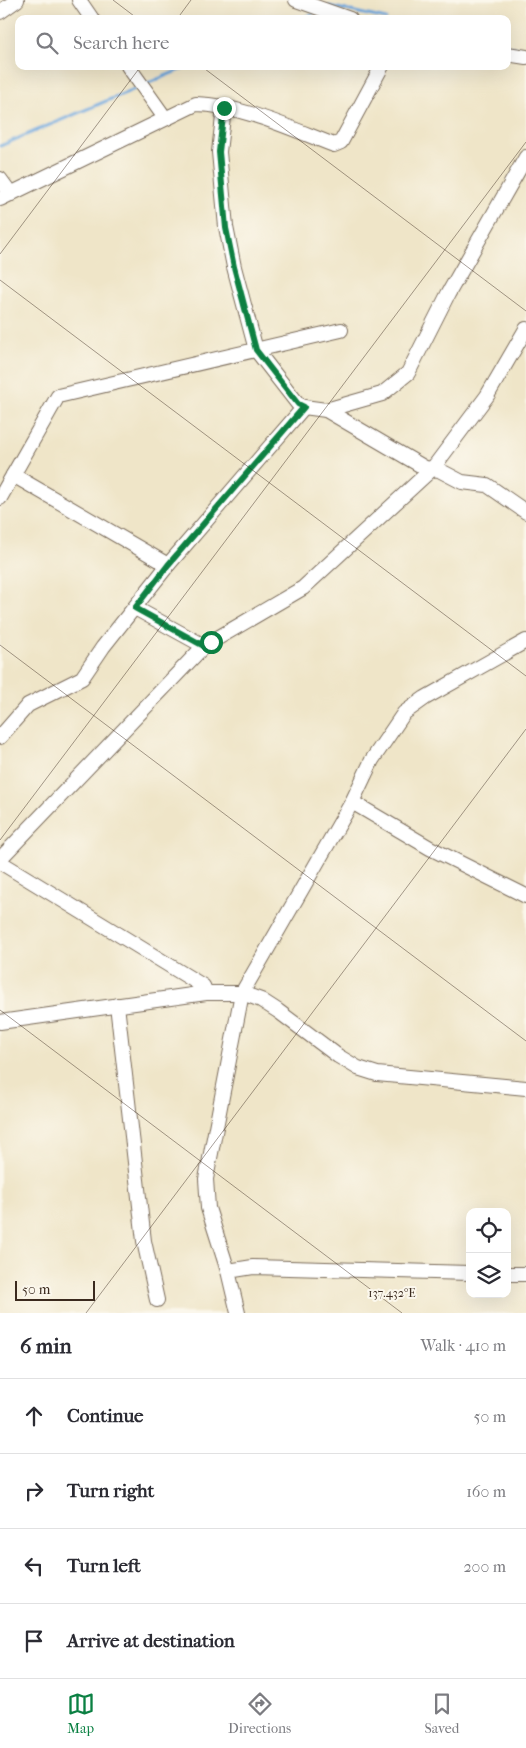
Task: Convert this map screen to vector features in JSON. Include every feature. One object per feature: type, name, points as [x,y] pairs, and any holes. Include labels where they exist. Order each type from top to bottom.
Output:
[{"type":"street","points":[[0,12],[17,0]]},
{"type":"street","points":[[78,0],[89,15]]},
{"type":"street","points":[[296,0],[338,15]]},
{"type":"street","points":[[511,55],[526,57]]},
{"type":"street","points":[[131,70],[166,118]]},
{"type":"street","points":[[0,179],[6,196],[196,104],[224,108],[274,122],[334,145],[342,142],[380,70]]},
{"type":"street","points":[[224,108],[219,152],[226,228],[256,350],[298,404],[304,407],[326,410],[425,468],[433,468],[462,482],[487,485],[526,512]]},
{"type":"street","points":[[326,410],[382,394],[408,373],[448,294],[521,176],[526,157]]},
{"type":"street","points":[[206,992],[203,986],[0,861],[204,646],[303,588],[433,468],[487,396],[526,329]]},
{"type":"street","points":[[0,498],[58,396],[340,330]]},
{"type":"street","points":[[0,737],[28,705],[82,678],[103,647],[168,565],[304,407]]},
{"type":"street","points":[[13,475],[168,565]]},
{"type":"street","points":[[135,608],[204,646]]},
{"type":"street","points":[[238,1313],[228,1271],[208,1208],[206,1178],[242,993],[352,802],[372,760],[404,713],[425,698],[526,641]]},
{"type":"street","points":[[352,802],[430,848],[526,896]]},
{"type":"street","points":[[0,1022],[206,992],[242,993],[261,1000],[338,1056],[358,1068],[377,1074],[526,1088]]},
{"type":"street","points":[[117,1005],[144,1241],[157,1300]]},
{"type":"street","points":[[228,1271],[253,1267],[466,1273]]},
{"type":"street","points":[[511,1274],[526,1274]]},
{"type":"waterway","points":[[329,6],[368,15]]},
{"type":"waterway","points":[[310,15],[316,12]]},
{"type":"waterway","points":[[511,47],[526,50]]},
{"type":"waterway","points":[[146,84],[179,70]]},
{"type":"waterway","points":[[0,146],[137,88]]},
{"type":"route","points":[[211,642],[204,646],[135,608],[168,565],[304,407],[298,404],[256,350],[234,267],[226,228],[219,152],[224,108]]}]
